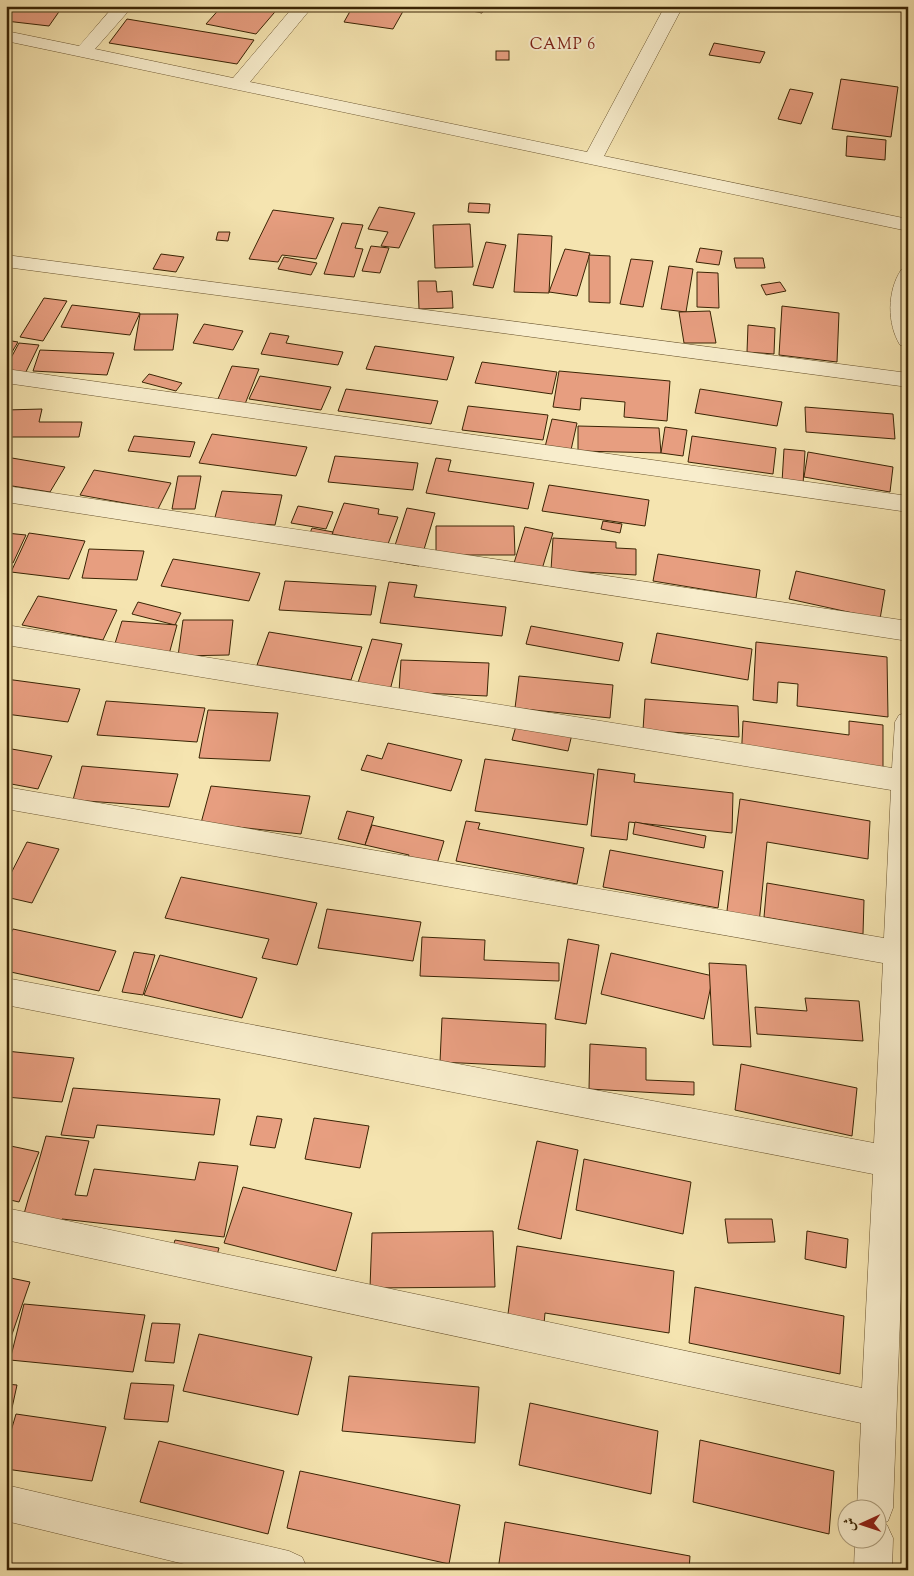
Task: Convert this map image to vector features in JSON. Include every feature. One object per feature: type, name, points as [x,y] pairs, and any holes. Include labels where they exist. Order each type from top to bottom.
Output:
[{"type":"street","points":[[83,52],[124,6]]},
{"type":"street","points":[[238,84],[304,6]]},
{"type":"street","points":[[593,159],[674,6]]},
{"type":"street","points":[[6,36],[908,225]]},
{"type":"street","points":[[6,261],[908,380]]},
{"type":"street","points":[[908,275],[904,282],[902,313],[908,340]]},
{"type":"street","points":[[6,376],[908,504]]},
{"type":"street","points":[[6,494],[908,631]]},
{"type":"street","points":[[6,635],[905,781]]},
{"type":"street","points":[[875,1498],[908,722]]},
{"type":"street","points":[[6,798],[898,953]]},
{"type":"street","points":[[6,991],[890,1162]]},
{"type":"street","points":[[6,1224],[879,1409]]},
{"type":"street","points":[[6,1502],[289,1570]]},
{"type":"street","points":[[872,1570],[873,1548]]},
{"type":"building","points":[[6,6],[63,6],[49,26],[6,21]]},
{"type":"building","points":[[222,6],[280,6],[256,34],[206,24]]},
{"type":"building","points":[[353,6],[406,6],[393,29],[344,22]]},
{"type":"building","points":[[465,6],[487,6],[482,13],[462,9]]},
{"type":"building","points":[[546,6],[577,6],[574,11]]},
{"type":"building","points":[[127,19],[254,40],[237,64],[109,43]]},
{"type":"building","points":[[714,43],[765,52],[760,63],[709,55]]},
{"type":"building","points":[[496,51],[509,51],[509,60],[496,60]]},
{"type":"building","points":[[841,79],[898,87],[891,137],[832,129]]},
{"type":"building","points":[[790,89],[813,93],[801,124],[778,119]]},
{"type":"building","points":[[847,136],[886,140],[885,160],[846,156]]},
{"type":"building","points":[[469,203],[490,204],[489,213],[468,212]]},
{"type":"building","points":[[379,207],[415,213],[399,248],[381,246],[388,232],[368,229]]},
{"type":"building","points":[[273,210],[334,218],[316,259],[282,255],[278,262],[249,259]]},
{"type":"building","points":[[342,223],[363,225],[355,248],[363,249],[354,277],[324,274]]},
{"type":"building","points":[[470,224],[473,267],[435,268],[433,225]]},
{"type":"building","points":[[218,232],[230,232],[228,241],[216,240]]},
{"type":"building","points":[[518,234],[552,236],[549,293],[514,292]]},
{"type":"building","points":[[486,242],[506,245],[493,288],[473,285]]},
{"type":"building","points":[[371,246],[389,248],[380,273],[362,271]]},
{"type":"building","points":[[700,248],[722,251],[719,265],[696,262]]},
{"type":"building","points":[[565,249],[590,253],[577,296],[549,292]]},
{"type":"building","points":[[161,254],[184,257],[176,272],[153,269]]},
{"type":"building","points":[[589,255],[610,256],[610,303],[589,302]]},
{"type":"building","points":[[284,257],[317,263],[311,275],[278,269]]},
{"type":"building","points":[[734,258],[763,258],[765,268],[736,268]]},
{"type":"building","points":[[631,259],[653,261],[643,307],[620,304]]},
{"type":"building","points":[[669,266],[693,269],[686,312],[661,309]]},
{"type":"building","points":[[697,272],[718,273],[719,308],[697,307]]},
{"type":"building","points":[[418,281],[436,281],[437,292],[452,291],[453,308],[419,309]]},
{"type":"building","points":[[780,282],[786,291],[766,295],[761,285]]},
{"type":"building","points":[[44,298],[67,301],[43,341],[20,337]]},
{"type":"building","points":[[72,305],[140,313],[130,335],[61,327]]},
{"type":"building","points":[[782,306],[839,313],[837,362],[779,355]]},
{"type":"building","points":[[710,311],[716,343],[684,343],[679,312]]},
{"type":"building","points":[[140,314],[178,314],[173,350],[134,350]]},
{"type":"building","points":[[204,324],[243,331],[233,350],[193,343]]},
{"type":"building","points":[[748,325],[775,328],[774,354],[747,352]]},
{"type":"building","points":[[270,333],[289,336],[286,343],[343,352],[338,365],[261,354]]},
{"type":"building","points":[[6,340],[18,342],[6,362]]},
{"type":"building","points":[[19,343],[39,345],[22,380],[6,378],[6,367]]},
{"type":"building","points":[[375,346],[454,357],[447,380],[366,369]]},
{"type":"building","points":[[40,350],[114,353],[107,375],[33,371]]},
{"type":"building","points":[[482,362],[557,372],[552,394],[475,383]]},
{"type":"building","points":[[232,366],[259,369],[243,409],[215,406]]},
{"type":"building","points":[[559,371],[670,381],[667,421],[624,417],[625,402],[581,398],[580,410],[553,407]]},
{"type":"building","points":[[149,374],[182,383],[176,391],[142,382]]},
{"type":"building","points":[[260,376],[331,387],[321,410],[249,399]]},
{"type":"building","points":[[346,389],[438,401],[431,424],[338,411]]},
{"type":"building","points":[[700,389],[782,402],[777,426],[695,413]]},
{"type":"building","points":[[468,406],[548,415],[543,440],[462,430]]},
{"type":"building","points":[[805,407],[893,414],[895,439],[806,432]]},
{"type":"building","points":[[42,409],[39,422],[82,422],[79,437],[6,437],[6,410]]},
{"type":"building","points":[[552,419],[577,423],[571,450],[545,447]]},
{"type":"building","points":[[578,426],[659,428],[661,453],[578,451]]},
{"type":"building","points":[[665,427],[687,430],[683,456],[661,453]]},
{"type":"building","points":[[212,434],[307,447],[296,476],[199,463]]},
{"type":"building","points":[[134,436],[195,442],[190,457],[128,451]]},
{"type":"building","points":[[692,436],[776,448],[773,474],[688,462]]},
{"type":"building","points":[[784,449],[805,451],[803,485],[782,482]]},
{"type":"building","points":[[808,452],[893,467],[890,492],[804,477]]},
{"type":"building","points":[[335,456],[418,463],[413,490],[328,482]]},
{"type":"building","points":[[6,457],[65,467],[50,492],[6,485]]},
{"type":"building","points":[[436,458],[451,460],[448,471],[534,483],[528,509],[426,493]]},
{"type":"building","points":[[94,470],[171,483],[158,509],[80,495]]},
{"type":"building","points":[[178,476],[201,476],[195,509],[172,509]]},
{"type":"building","points":[[549,485],[649,500],[645,526],[542,511]]},
{"type":"building","points":[[222,491],[282,495],[275,525],[214,521]]},
{"type":"building","points":[[344,503],[379,509],[378,514],[398,517],[388,544],[332,534]]},
{"type":"building","points":[[298,506],[333,512],[326,529],[291,523]]},
{"type":"building","points":[[407,508],[435,513],[419,566],[390,561]]},
{"type":"building","points":[[603,521],[622,524],[620,533],[601,529]]},
{"type":"building","points":[[436,526],[514,526],[515,555],[456,555],[436,561]]},
{"type":"building","points":[[525,527],[553,533],[539,579],[511,573]]},
{"type":"building","points":[[312,528],[333,532],[329,542],[308,538]]},
{"type":"building","points":[[6,533],[26,535],[13,563],[6,562]]},
{"type":"building","points":[[29,533],[85,541],[69,579],[11,572]]},
{"type":"building","points":[[553,538],[616,542],[616,548],[636,549],[636,575],[551,570]]},
{"type":"building","points":[[89,549],[144,551],[137,580],[82,578]]},
{"type":"building","points":[[658,554],[760,570],[756,598],[653,581]]},
{"type":"building","points":[[173,559],[260,573],[249,601],[161,586]]},
{"type":"building","points":[[796,571],[885,590],[880,619],[789,599]]},
{"type":"building","points":[[285,581],[376,586],[371,615],[279,610]]},
{"type":"building","points":[[389,582],[417,585],[414,597],[506,607],[502,636],[380,623]]},
{"type":"building","points":[[38,596],[117,610],[103,640],[22,625]]},
{"type":"building","points":[[138,602],[181,613],[175,625],[132,614]]},
{"type":"building","points":[[183,620],[233,620],[229,655],[178,656]]},
{"type":"building","points":[[122,621],[177,625],[168,658],[112,653]]},
{"type":"building","points":[[531,626],[623,643],[619,661],[526,644]]},
{"type":"building","points":[[269,632],[362,647],[351,680],[257,665]]},
{"type":"building","points":[[657,633],[752,649],[748,680],[651,663]]},
{"type":"building","points":[[372,639],[402,644],[388,698],[355,692]]},
{"type":"building","points":[[756,642],[887,657],[888,717],[797,706],[798,684],[778,682],[777,703],[753,700]]},
{"type":"building","points":[[401,660],[489,663],[487,696],[399,692]]},
{"type":"building","points":[[519,676],[613,685],[610,718],[515,708]]},
{"type":"building","points":[[6,679],[80,689],[68,722],[6,714]]},
{"type":"building","points":[[645,699],[738,706],[739,737],[643,730]]},
{"type":"building","points":[[106,701],[205,708],[197,742],[97,735]]},
{"type":"building","points":[[208,710],[278,713],[270,761],[199,758]]},
{"type":"building","points":[[518,719],[573,730],[568,751],[512,740]]},
{"type":"building","points":[[743,721],[849,735],[849,721],[883,725],[883,780],[741,762]]},
{"type":"building","points":[[388,743],[462,760],[451,791],[361,770],[367,755],[382,759]]},
{"type":"building","points":[[6,748],[52,756],[38,789],[6,783]]},
{"type":"building","points":[[485,759],[594,774],[587,825],[475,811]]},
{"type":"building","points":[[82,766],[178,774],[169,807],[73,800]]},
{"type":"building","points":[[598,769],[635,774],[634,782],[733,793],[732,833],[629,822],[627,840],[591,836]]},
{"type":"building","points":[[211,786],[310,796],[301,834],[201,823]]},
{"type":"building","points":[[740,799],[870,821],[868,859],[767,842],[758,934],[725,928]]},
{"type":"building","points":[[347,811],[374,817],[365,845],[338,839]]},
{"type":"building","points":[[466,821],[480,823],[478,829],[584,848],[577,884],[456,861]]},
{"type":"building","points":[[635,822],[706,836],[704,848],[633,834]]},
{"type":"building","points":[[372,825],[444,841],[436,867],[407,861],[409,855],[365,845]]},
{"type":"building","points":[[27,842],[59,849],[32,903],[6,897],[6,883]]},
{"type":"building","points":[[610,850],[723,871],[718,908],[603,887]]},
{"type":"building","points":[[181,877],[317,903],[297,965],[262,958],[269,939],[165,918]]},
{"type":"building","points":[[767,883],[864,900],[863,934],[764,917]]},
{"type":"building","points":[[327,909],[421,922],[413,961],[318,948]]},
{"type":"building","points":[[13,929],[116,951],[99,991],[6,971],[6,943]]},
{"type":"building","points":[[422,937],[485,940],[484,960],[559,963],[559,981],[420,976]]},
{"type":"building","points":[[568,939],[599,945],[586,1024],[555,1019]]},
{"type":"building","points":[[134,952],[155,955],[143,995],[122,992]]},
{"type":"building","points":[[611,953],[713,976],[704,1019],[601,994]]},
{"type":"building","points":[[160,955],[257,978],[242,1018],[144,995]]},
{"type":"building","points":[[709,963],[746,965],[751,1047],[713,1045]]},
{"type":"building","points":[[805,998],[859,1001],[863,1041],[757,1034],[755,1007],[807,1011]]},
{"type":"building","points":[[442,1018],[546,1024],[545,1067],[440,1062]]},
{"type":"building","points":[[590,1044],[646,1048],[646,1080],[694,1082],[694,1095],[589,1089]]},
{"type":"building","points":[[6,1051],[74,1058],[62,1102],[6,1097]]},
{"type":"building","points":[[741,1064],[857,1088],[852,1136],[735,1110]]},
{"type":"building","points":[[73,1088],[220,1099],[214,1135],[97,1125],[94,1138],[61,1135]]},
{"type":"building","points":[[257,1116],[282,1119],[275,1148],[250,1145]]},
{"type":"building","points":[[314,1118],[369,1126],[360,1168],[305,1159]]},
{"type":"building","points":[[46,1136],[89,1141],[75,1195],[87,1196],[94,1169],[195,1180],[199,1162],[238,1166],[224,1237],[62,1219],[59,1233],[20,1228]]},
{"type":"building","points":[[537,1141],[578,1150],[561,1239],[518,1229]]},
{"type":"building","points":[[6,1145],[39,1152],[19,1202],[6,1199]]},
{"type":"building","points":[[584,1159],[691,1182],[683,1234],[576,1210]]},
{"type":"building","points":[[243,1187],[352,1213],[336,1271],[224,1243]]},
{"type":"building","points":[[725,1219],[772,1219],[775,1242],[728,1243]]},
{"type":"building","points":[[493,1231],[495,1287],[370,1288],[372,1233]]},
{"type":"building","points":[[807,1231],[848,1239],[846,1268],[805,1259]]},
{"type":"building","points":[[175,1240],[219,1248],[212,1273],[168,1265]]},
{"type":"building","points":[[517,1246],[674,1271],[669,1333],[545,1313],[543,1335],[506,1329]]},
{"type":"building","points":[[6,1277],[30,1282],[9,1343],[6,1342]]},
{"type":"building","points":[[695,1287],[844,1316],[840,1374],[689,1343]]},
{"type":"building","points":[[24,1304],[145,1315],[133,1372],[10,1360]]},
{"type":"building","points":[[152,1323],[180,1324],[174,1363],[145,1361]]},
{"type":"building","points":[[199,1334],[312,1357],[298,1415],[183,1391]]},
{"type":"building","points":[[349,1376],[479,1387],[475,1443],[342,1431]]},
{"type":"building","points":[[131,1383],[174,1385],[168,1422],[124,1419]]},
{"type":"building","points":[[6,1384],[17,1385],[7,1431],[6,1431]]},
{"type":"building","points":[[530,1403],[658,1431],[651,1494],[519,1465]]},
{"type":"building","points":[[16,1414],[106,1427],[92,1481],[6,1469],[6,1448]]},
{"type":"building","points":[[700,1440],[834,1471],[829,1534],[693,1502]]},
{"type":"building","points":[[159,1441],[284,1471],[268,1534],[140,1502]]},
{"type":"building","points":[[300,1471],[460,1505],[449,1564],[287,1528]]},
{"type":"building","points":[[505,1522],[690,1556],[689,1570],[498,1570]]},
{"type":"district","name":"CAMP 6","points":[[563,45]]}]
